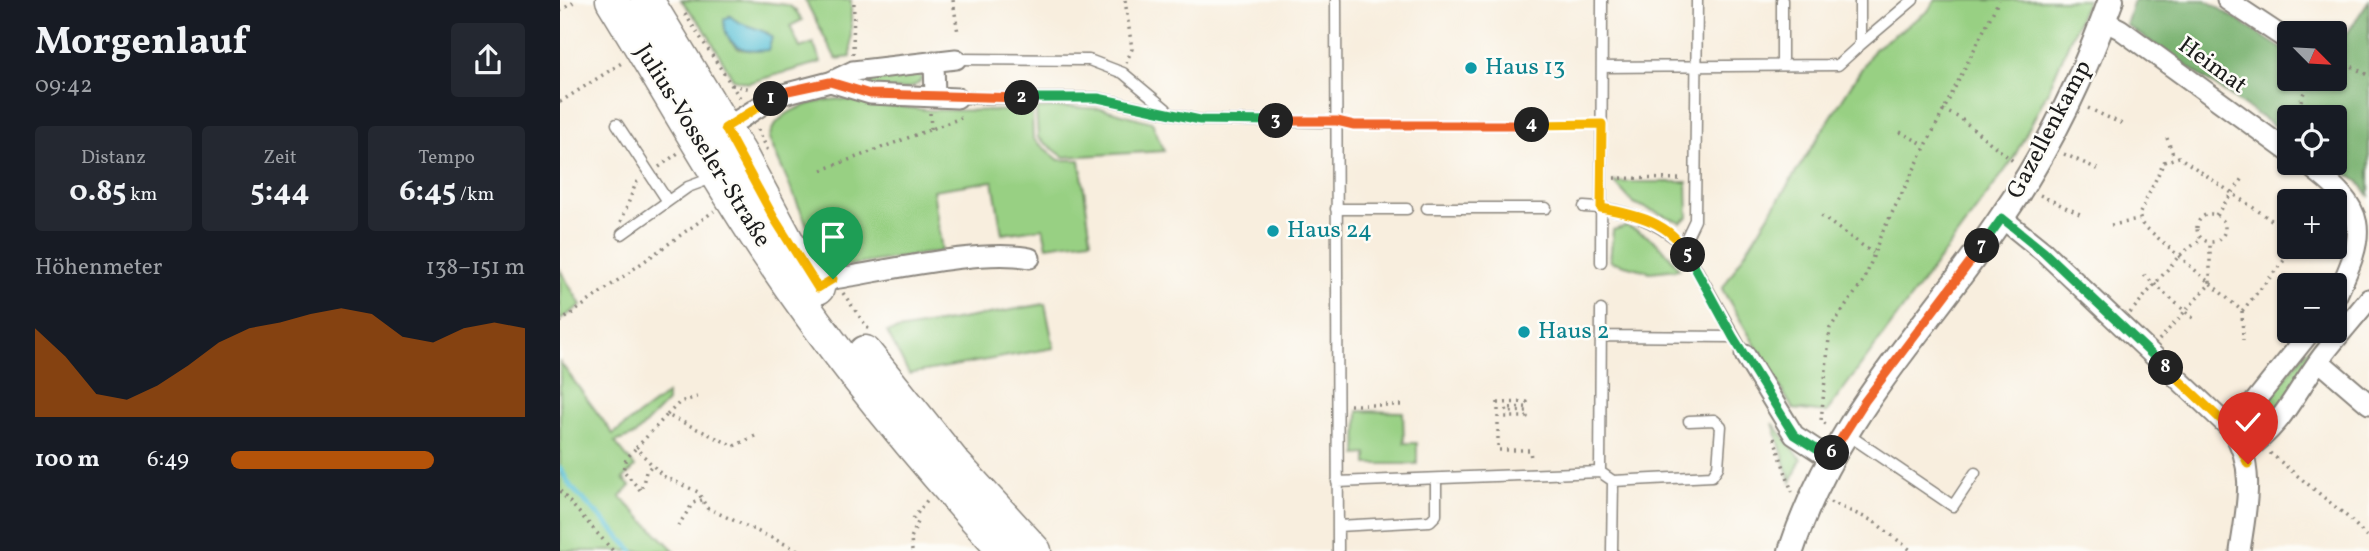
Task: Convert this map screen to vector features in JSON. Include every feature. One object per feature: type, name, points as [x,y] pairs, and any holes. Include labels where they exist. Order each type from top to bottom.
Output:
[{"type":"main road","name":"Julius-Vosseler-Straße","points":[[611,0],[767,253],[878,404],[939,479],[1005,551]]},
{"type":"main road","name":"Julius-Vosseler-Straße","points":[[647,0],[701,142],[774,218],[818,288],[955,464],[1035,551]]},
{"type":"street","points":[[2227,0],[2277,33]]},
{"type":"street","name":"Heimat","points":[[2108,11],[2120,29],[2277,143]]},
{"type":"street","name":"Gazellenkamp","points":[[1791,551],[1829,457],[1839,423],[2002,218],[2046,146],[2108,11]]},
{"type":"street","points":[[701,142],[776,96],[830,82],[853,71],[956,59]]},
{"type":"street","points":[[934,61],[935,97]]},
{"type":"street","points":[[830,82],[870,94],[957,98]]},
{"type":"street","points":[[2322,175],[2352,197],[2365,218],[2368,244],[2365,257],[2347,283]]},
{"type":"street","points":[[2002,218],[2044,252],[2232,430],[2245,452],[2249,478],[2240,551]]},
{"type":"street","points":[[818,288],[833,279],[974,258],[1011,254],[1030,258]]},
{"type":"street","points":[[2245,452],[2269,435],[2302,391],[2319,361],[2369,299]]},
{"type":"street","points":[[2232,430],[2301,343]]},
{"type":"street","points":[[1745,355],[1794,435],[1829,457]]},
{"type":"street","points":[[2319,361],[2369,404]]},
{"type":"lane","points":[[1336,0],[1338,551]]},
{"type":"lane","points":[[1601,262],[1602,0]]},
{"type":"lane","points":[[1683,245],[1695,220],[1697,0]]},
{"type":"lane","points":[[1782,0],[1782,65]]},
{"type":"lane","points":[[1860,0],[1860,46]]},
{"type":"lane","points":[[1602,67],[1838,65],[1913,0]]},
{"type":"lane","points":[[956,59],[1089,60],[1122,73],[1172,113]]},
{"type":"lane","points":[[957,98],[1098,98],[1200,120],[1337,121]]},
{"type":"lane","points":[[617,124],[667,200]]},
{"type":"lane","points":[[622,234],[688,187],[718,176]]},
{"type":"lane","points":[[1584,207],[1644,218],[1665,229],[1683,245],[1745,355]]},
{"type":"lane","points":[[1427,208],[1546,208]]},
{"type":"lane","points":[[1336,209],[1407,209]]},
{"type":"lane","points":[[1601,310],[1601,472]]},
{"type":"lane","points":[[1601,336],[1733,337]]},
{"type":"lane","points":[[1337,482],[1601,472],[1613,481],[1712,476],[1718,467],[1721,426],[1714,420],[1689,421]]},
{"type":"lane","points":[[1839,423],[1953,506],[1975,473]]},
{"type":"lane","points":[[1338,526],[1430,521],[1436,515],[1436,480]]},
{"type":"lane","points":[[1612,551],[1613,481]]},
{"type":"path","points":[[560,12],[577,0]]},
{"type":"path","points":[[853,0],[853,71]]},
{"type":"path","points":[[953,0],[958,33]]},
{"type":"path","points":[[1122,73],[1132,49],[1125,0]]},
{"type":"path","points":[[1839,423],[1826,424],[1821,421],[1830,328],[1864,279],[1873,253],[1925,145],[1999,0]]},
{"type":"path","points":[[679,6],[701,34],[740,98]]},
{"type":"path","points":[[560,102],[643,50]]},
{"type":"path","points":[[2347,63],[2369,76]]},
{"type":"path","points":[[2301,101],[2304,91]]},
{"type":"path","points":[[2086,107],[2122,124]]},
{"type":"path","points":[[1943,110],[1960,118],[2015,163]]},
{"type":"path","points":[[822,170],[961,118]]},
{"type":"path","points":[[1337,121],[1354,125],[1602,124]]},
{"type":"path","points":[[1900,132],[1925,145]]},
{"type":"path","points":[[2166,138],[2174,157]]},
{"type":"path","points":[[622,234],[620,217],[636,183],[701,142]]},
{"type":"path","points":[[2009,173],[2022,151]]},
{"type":"path","points":[[2064,154],[2102,171]]},
{"type":"path","points":[[2139,220],[2164,162],[2174,157],[2184,158],[2277,224]]},
{"type":"path","points":[[1601,177],[1696,179]]},
{"type":"path","points":[[2216,215],[2244,177]]},
{"type":"path","points":[[2039,195],[2082,215]]},
{"type":"path","points":[[560,322],[716,209]]},
{"type":"path","points":[[2206,214],[2216,215],[2224,221],[2225,231],[2220,240],[2210,243],[2201,239],[2196,230],[2197,222],[2206,214]]},
{"type":"path","points":[[1821,216],[1873,253]]},
{"type":"path","points":[[2111,225],[2139,220]]},
{"type":"path","points":[[2139,220],[2242,310]]},
{"type":"path","points":[[2120,324],[2179,256],[2201,239]]},
{"type":"path","points":[[2148,351],[2210,284],[2210,243]]},
{"type":"path","points":[[2243,340],[2242,310],[2285,259]]},
{"type":"path","points":[[2144,275],[2194,318]]},
{"type":"path","points":[[652,465],[646,472],[641,491],[623,470],[626,459],[680,402],[697,397]]},
{"type":"path","points":[[1504,417],[1527,416],[1527,411],[1507,412],[1506,408],[1527,407],[1527,402],[1498,402],[1499,450],[1530,450],[1531,459]]},
{"type":"path","points":[[1337,405],[1404,405]]},
{"type":"path","points":[[667,415],[734,446],[755,436]]},
{"type":"path","points":[[636,448],[663,476],[698,492],[707,508],[800,551]]},
{"type":"path","points":[[2245,452],[2268,451],[2350,519],[2369,539]]},
{"type":"path","points":[[560,491],[613,551]]},
{"type":"path","points":[[912,551],[911,538],[916,520],[929,498]]},
{"type":"path","points":[[678,526],[693,503],[702,500]]},
{"type":"path","points":[[1825,500],[1873,521],[1909,550]]},
{"type":"green space","points":[[681,0],[748,1],[787,5],[794,9],[802,20],[790,26],[800,48],[813,43],[821,62],[748,83],[733,79],[704,28]],"holes":[[[730,16],[738,24],[768,33],[756,51],[739,49],[730,41]]]},
{"type":"green space","points":[[805,0],[851,0],[851,57],[836,59]]},
{"type":"green space","points":[[1935,0],[2087,0],[2048,91],[2012,161],[1826,413],[1793,409],[1722,289],[1874,49],[1928,11]]},
{"type":"green space","points":[[2134,0],[2206,0],[2277,46],[2277,91],[2347,91],[2347,34],[2369,0],[2369,196],[2359,182],[2347,174],[2347,105],[2277,105],[2277,124],[2274,126],[2126,25]]},
{"type":"green space","points":[[915,72],[922,78],[911,87],[893,90],[857,86],[856,78]]},
{"type":"green space","points":[[838,99],[927,110],[1032,111],[1033,139],[1059,160],[1080,160],[1091,240],[1047,246],[1043,228],[1002,234],[993,181],[933,190],[942,251],[833,268],[811,234],[769,139],[772,129],[787,114],[807,105]]},
{"type":"green space","points":[[1036,109],[1104,109],[1152,122],[1164,151],[1064,157],[1038,138]]},
{"type":"green space","points":[[1614,182],[1687,182],[1688,217],[1681,222],[1633,203]]},
{"type":"green space","points":[[1626,226],[1643,233],[1656,243],[1679,269],[1650,272],[1610,261],[1613,230]]},
{"type":"green space","points":[[560,270],[581,305],[560,320]]},
{"type":"green space","points":[[1045,304],[1054,348],[909,374],[887,332]]},
{"type":"green space","points":[[2313,343],[2324,343],[2267,424],[2255,414]]},
{"type":"green space","points":[[560,362],[613,434],[667,394],[667,402],[635,435],[615,442],[635,467],[623,479],[630,486],[620,497],[675,551],[560,551]]},
{"type":"green space","points":[[1358,411],[1403,412],[1404,443],[1417,443],[1417,464],[1367,464],[1367,454],[1357,455]]},
{"type":"green space","points":[[1773,423],[1801,459],[1791,482]]},
{"type":"water","points":[[730,16],[740,23],[768,33],[772,37],[768,50],[751,50],[737,46],[725,28],[724,19]]},
{"type":"waterway","points":[[560,468],[571,487],[633,551]]},
{"type":"place","name":"Haus 13","points":[[1471,68]]},
{"type":"place","name":"Haus 24","points":[[1273,231]]},
{"type":"place","name":"Haus 2","points":[[1524,332]]},
{"type":"route","points":[[833,279],[818,288],[791,248],[725,128],[776,96],[811,85],[830,82],[870,94],[929,97],[1098,98],[1200,120],[1337,121],[1354,125],[1602,124],[1601,208],[1644,218],[1665,229],[1683,245],[1733,337],[1794,435],[1813,449],[1829,457],[1865,401],[2002,218],[2044,252],[2232,430],[2245,452],[2248,464]]}]
